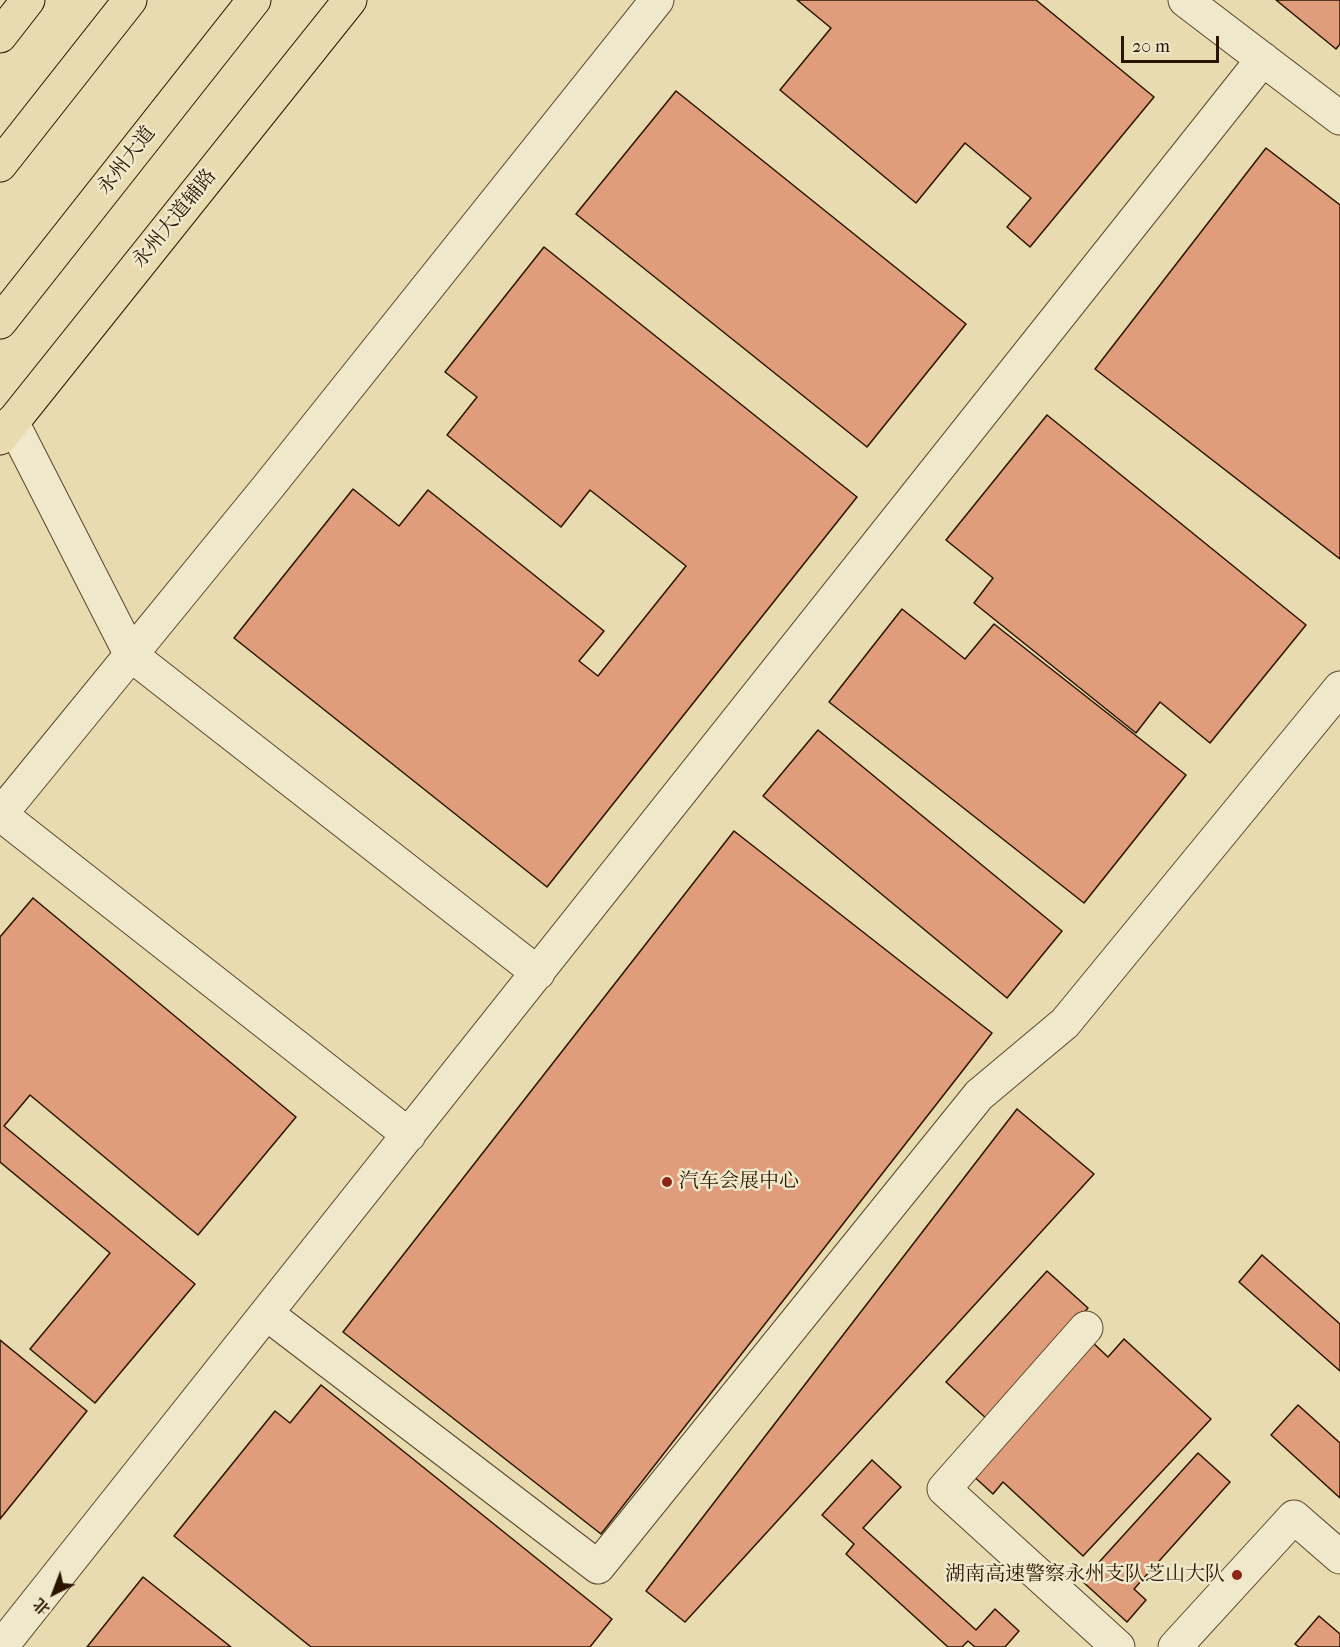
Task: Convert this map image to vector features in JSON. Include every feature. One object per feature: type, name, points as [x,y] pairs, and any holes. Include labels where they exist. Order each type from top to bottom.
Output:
[{"type":"main road","points":[[0,36],[28,0]]},
{"type":"main road","points":[[0,165],[130,0]]},
{"type":"main road","name":"永州大道","points":[[0,322],[254,0]]},
{"type":"main road","name":"永州大道辅路","points":[[6,430],[350,0]]},
{"type":"lane","points":[[409,1135],[0,814],[131,655],[657,0]]},
{"type":"lane","points":[[1185,0],[1340,118]]},
{"type":"lane","points":[[1,1647],[1263,59]]},
{"type":"lane","points":[[6,430],[131,655],[538,973]]},
{"type":"lane","points":[[267,1314],[598,1567],[978,1095],[1065,1023],[1340,688]]},
{"type":"lane","points":[[1086,1328],[944,1489],[1118,1647]]},
{"type":"lane","points":[[1175,1647],[1294,1517],[1340,1557]]},
{"type":"building","points":[[797,0],[1036,0],[1154,97],[1030,247],[1007,227],[1031,198],[965,143],[916,203],[780,90],[831,28]]},
{"type":"building","points":[[1276,0],[1340,0],[1340,44],[1336,49]]},
{"type":"building","points":[[676,91],[966,324],[867,447],[576,214]]},
{"type":"building","points":[[1266,148],[1340,205],[1340,559],[1095,369]]},
{"type":"building","points":[[544,247],[857,497],[547,887],[234,638],[353,489],[399,526],[428,490],[604,631],[579,661],[598,676],[686,566],[590,490],[561,527],[447,435],[477,397],[445,372]]},
{"type":"building","points":[[1047,415],[1306,625],[1210,743],[1160,702],[1136,733],[974,603],[993,578],[946,540]]},
{"type":"building","points":[[902,609],[965,659],[994,624],[1186,775],[1084,903],[829,702]]},
{"type":"building","points":[[818,730],[1062,931],[1007,998],[763,796]]},
{"type":"building","name":"汽车会展中心","points":[[734,831],[992,1033],[601,1534],[343,1332]]},
{"type":"building","points":[[33,898],[296,1117],[198,1235],[30,1095],[4,1126],[195,1284],[95,1403],[30,1349],[110,1253],[0,1162],[0,937]]},
{"type":"building","points":[[1017,1109],[1094,1174],[685,1622],[646,1591]]},
{"type":"building","points":[[1262,1255],[1340,1324],[1340,1371],[1239,1282]]},
{"type":"building","points":[[1047,1271],[1088,1308],[987,1419],[946,1382]]},
{"type":"building","points":[[1124,1339],[1211,1419],[1083,1556],[1003,1482],[993,1494],[969,1472],[1091,1341],[1108,1357]]},
{"type":"building","points":[[0,1340],[87,1411],[0,1519]]},
{"type":"building","points":[[321,1385],[612,1619],[590,1647],[311,1647],[174,1536],[275,1411],[290,1423]]},
{"type":"building","points":[[1298,1405],[1340,1443],[1340,1498],[1271,1435]]},
{"type":"building","points":[[1198,1453],[1230,1482],[1134,1589],[1146,1600],[1127,1622],[1082,1581]]},
{"type":"building","points":[[872,1460],[901,1487],[863,1528],[976,1630],[995,1609],[1019,1631],[1005,1647],[975,1647],[968,1641],[962,1647],[948,1647],[846,1554],[854,1544],[822,1515]]},
{"type":"building","points":[[143,1577],[231,1647],[87,1647]]},
{"type":"building","points":[[1319,1616],[1340,1634],[1340,1647],[1299,1647],[1295,1644]]},
{"type":"place","name":"汽车会展中心","points":[[667,1182]]},
{"type":"place","name":"湖南高速警察永州支队芝山大队","points":[[1237,1575]]}]
